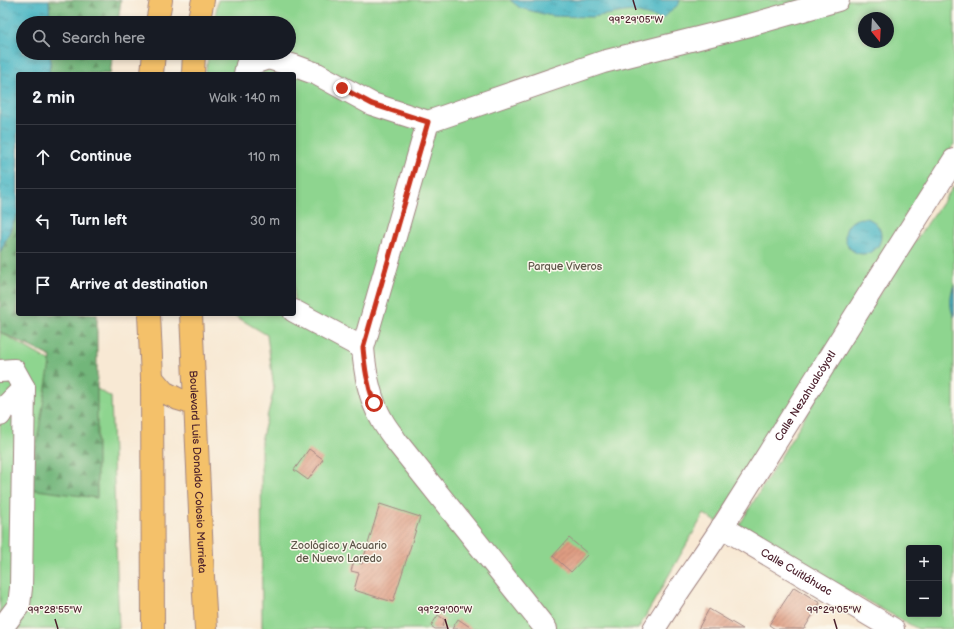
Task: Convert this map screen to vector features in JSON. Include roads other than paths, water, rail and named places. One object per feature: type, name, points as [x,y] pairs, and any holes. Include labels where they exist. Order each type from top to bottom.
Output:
[{"type":"highway","points":[[158,16],[161,0]]},
{"type":"highway","points":[[200,16],[203,0]]},
{"type":"highway","points":[[152,72],[153,60]]},
{"type":"highway","points":[[193,72],[194,60]]},
{"type":"highway","points":[[149,316],[152,378],[153,629]]},
{"type":"highway","name":"Boulevard Luis Donaldo Colosio Murrieta","points":[[191,316],[206,629]]},
{"type":"highway","points":[[152,378],[164,392],[178,399],[195,404]]},
{"type":"street","points":[[275,60],[317,74],[372,104],[428,122],[603,62],[750,25],[838,0]]},
{"type":"street","points":[[245,72],[247,65],[262,60]]},
{"type":"street","points":[[428,122],[363,348],[368,385],[382,421],[396,441],[546,629]]},
{"type":"street","name":"Calle Nezahualcóyotl","points":[[654,629],[722,527],[954,160]]},
{"type":"street","points":[[296,312],[363,348]]},
{"type":"street","points":[[0,371],[14,370],[24,388],[21,588],[19,605],[3,626]]},
{"type":"street","points":[[0,416],[4,408],[24,388]]},
{"type":"street","name":"Calle Cuitláhuac","points":[[722,527],[893,629]]},
{"type":"water","points":[[0,0],[49,0],[50,16],[16,16],[16,60],[50,60],[49,72],[16,72],[16,217],[0,253]]},
{"type":"water","points":[[510,0],[680,0],[679,4],[662,19],[631,11],[592,17],[551,16],[520,8]]},
{"type":"water","points":[[867,218],[876,223],[880,229],[880,243],[876,249],[867,254],[859,254],[850,249],[846,243],[845,232],[850,223],[856,219]]},
{"type":"water","points":[[954,285],[954,317],[951,309],[951,301]]},
{"type":"park label","name":"Parque Viveros","points":[[565,266]]},
{"type":"park label","name":"Zoológico y Acuario de Nuevo Laredo","points":[[339,551]]}]
